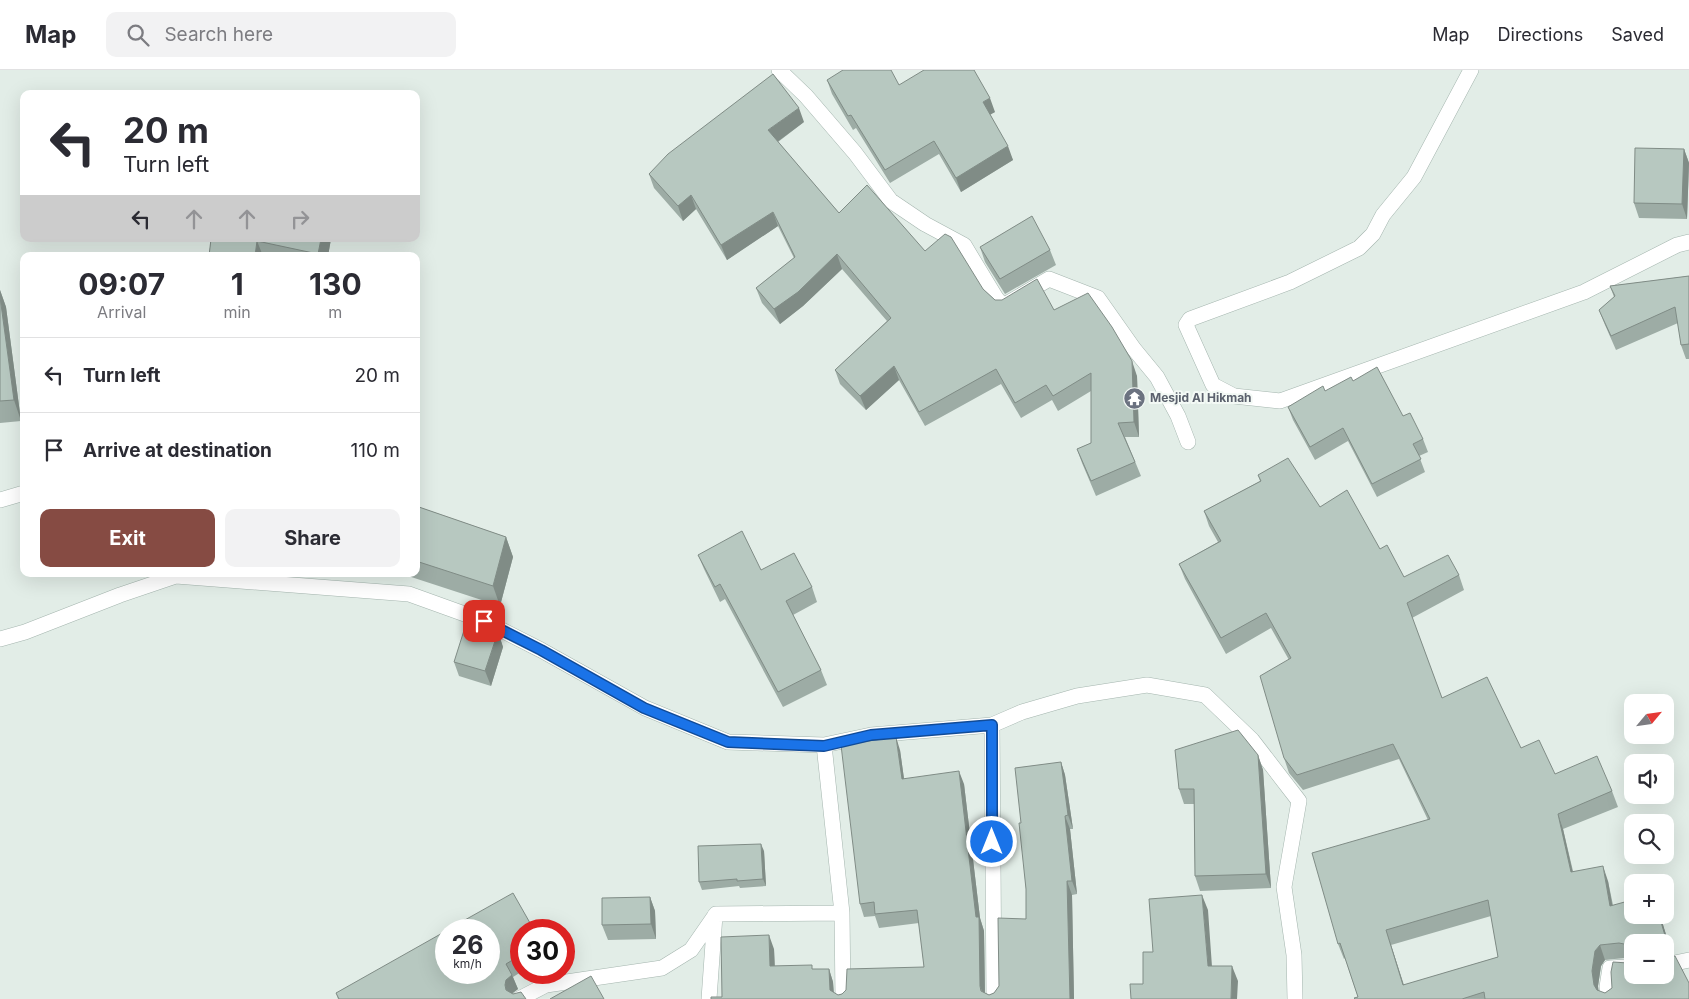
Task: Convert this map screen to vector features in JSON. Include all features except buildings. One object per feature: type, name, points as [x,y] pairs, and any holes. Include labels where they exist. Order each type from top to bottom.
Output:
[{"type":"street","points":[[779,70],[806,96],[855,153],[891,201],[925,224],[964,245],[996,298],[1003,306],[1049,279],[1098,298],[1134,349],[1157,377],[1178,416],[1188,442]]},
{"type":"street","points":[[1471,70],[1414,177],[1383,215],[1373,234],[1359,248],[1290,282],[1190,319],[1186,325],[1213,385],[1234,396],[1280,402],[1584,292],[1677,245],[1689,242]]},
{"type":"street","points":[[0,500],[20,494]]},
{"type":"street","points":[[0,639],[25,632],[120,595],[173,577]]},
{"type":"street","points":[[189,577],[409,594],[484,621],[541,650],[644,708],[728,742],[824,746],[871,735],[992,725],[1022,712],[1077,696],[1147,685],[1205,695],[1252,740],[1299,802],[1284,887],[1294,955],[1295,999]]},
{"type":"street","points":[[992,725],[994,999]]},
{"type":"street","points":[[824,746],[842,913],[843,999]]},
{"type":"street","points":[[716,914],[842,913]]},
{"type":"street","points":[[575,980],[662,968],[691,950],[716,914]]},
{"type":"street","points":[[709,999],[716,914]]},
{"type":"street","points":[[1674,963],[1689,960]]},
{"type":"street","points":[[1609,999],[1607,987],[1610,968],[1624,967]]},
{"type":"street","points":[[519,999],[546,984],[554,999]]},
{"type":"place","name":"Mesjid Al Hikmah","points":[[1134,398]]},
{"type":"route","points":[[484,621],[541,650],[644,708],[728,742],[824,746],[871,735],[992,725],[992,842]]}]
